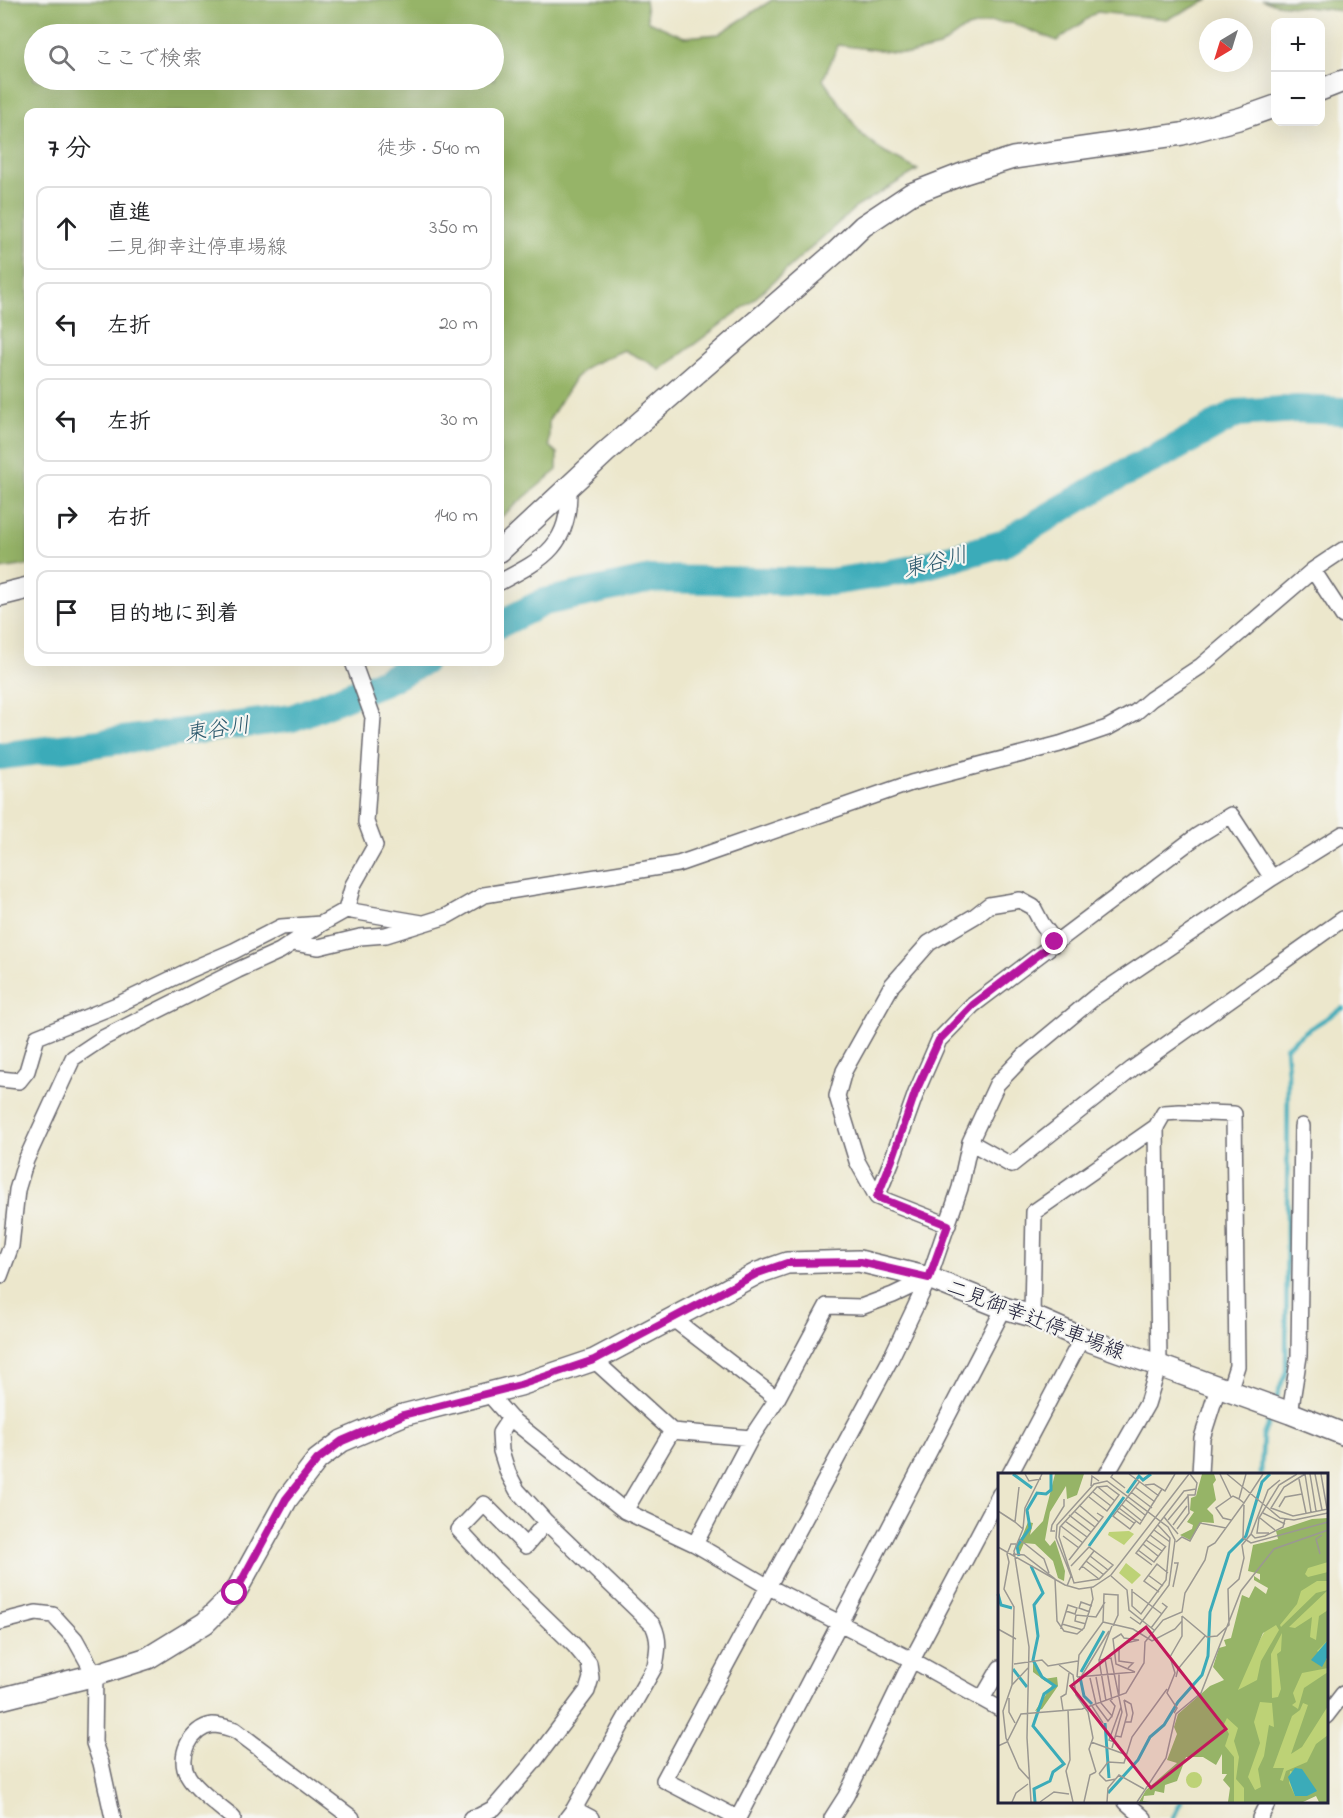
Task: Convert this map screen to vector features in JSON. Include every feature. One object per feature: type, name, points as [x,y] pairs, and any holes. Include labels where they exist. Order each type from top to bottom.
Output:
[{"type":"main road","points":[[1325,88],[1343,81]]},
{"type":"main road","points":[[504,547],[606,452],[863,226],[911,194],[965,173],[1013,158],[1182,134],[1271,107]]},
{"type":"main road","points":[[0,596],[24,589]]},
{"type":"main road","name":"二見御幸辻停車場線","points":[[0,1699],[148,1658],[205,1623],[235,1593],[286,1499],[317,1460],[342,1441],[403,1415],[489,1393],[594,1360],[758,1273],[787,1263],[860,1262],[929,1278],[1004,1308],[1032,1316],[1082,1338],[1289,1412],[1343,1434]]},
{"type":"street","points":[[504,580],[538,562],[556,542],[565,525],[569,507],[568,487]]},
{"type":"street","points":[[294,943],[319,947],[360,937],[386,935],[447,916],[484,895],[678,864],[911,783],[1060,744],[1107,729],[1136,712],[1151,699],[1201,666],[1313,570],[1343,550]]},
{"type":"street","points":[[1313,570],[1343,616]]},
{"type":"street","points":[[346,910],[353,885],[375,846],[366,822],[373,717],[354,666]]},
{"type":"street","points":[[877,1197],[915,1093],[939,1040],[973,1005],[1197,836],[1231,815],[1272,878]]},
{"type":"street","points":[[1004,1308],[738,1818],[664,1780],[890,1360],[929,1278],[960,1188],[970,1142],[997,1084],[1024,1056],[1095,997],[1272,878],[1343,834]]},
{"type":"street","points":[[948,1225],[877,1197],[857,1161],[837,1096],[844,1071],[892,985],[929,943],[975,916],[989,905],[1020,900],[1033,907],[1055,942]]},
{"type":"street","points":[[0,1276],[11,1246],[17,1190],[26,1160],[73,1058],[103,1038],[280,951],[346,910],[422,923]]},
{"type":"street","points":[[970,1142],[1011,1164],[1132,1069],[1343,919]]},
{"type":"street","points":[[0,1079],[19,1081],[27,1071],[37,1037],[118,1004],[281,927],[321,924]]},
{"type":"street","points":[[1032,1316],[1034,1212],[1156,1127],[1164,1113],[1234,1114],[1237,1366],[1223,1389],[1202,1438],[1200,1473]]},
{"type":"street","points":[[1289,1412],[1299,1356],[1302,1126]]},
{"type":"street","points":[[1108,1473],[1147,1404],[1159,1365],[1156,1127]]},
{"type":"street","points":[[695,1544],[751,1438],[777,1399],[827,1306],[861,1307],[929,1278]]},
{"type":"street","points":[[672,1318],[777,1399]]},
{"type":"street","points":[[1011,1473],[1082,1338]]},
{"type":"street","points":[[594,1360],[672,1431],[751,1438]]},
{"type":"street","points":[[489,1393],[510,1418],[626,1511],[695,1544],[767,1586],[912,1660],[998,1708]]},
{"type":"street","points":[[510,1418],[500,1433],[501,1450],[508,1473],[517,1490],[546,1522],[653,1625],[658,1637],[655,1666],[570,1814],[591,1818]]},
{"type":"street","points":[[626,1511],[672,1431]]},
{"type":"street","points":[[832,1818],[846,1796],[912,1660],[998,1496]]},
{"type":"street","points":[[471,1818],[494,1808],[532,1764],[587,1691],[591,1678],[589,1663],[574,1645],[496,1570],[459,1530],[484,1504],[526,1546],[546,1522]]},
{"type":"street","points":[[0,1622],[36,1613],[53,1615],[75,1640],[95,1674],[94,1743],[101,1762],[112,1818]]},
{"type":"street","points":[[982,1699],[998,1670]]},
{"type":"street","points":[[1328,1713],[1343,1694]]},
{"type":"street","points":[[233,1818],[188,1776],[184,1761],[189,1740],[201,1729],[211,1725],[235,1730],[352,1818]]},
{"type":"street","points":[[1127,1803],[1144,1818]]},
{"type":"street","points":[[1260,1818],[1268,1803]]},
{"type":"green space","points":[[0,0],[645,0],[648,21],[684,37],[719,34],[772,0],[1209,0],[1167,19],[1097,12],[1057,41],[1012,23],[990,22],[964,29],[939,47],[909,54],[838,45],[823,80],[861,134],[885,153],[918,170],[855,208],[752,301],[660,370],[624,350],[590,365],[575,378],[549,420],[549,446],[557,453],[557,470],[504,515],[504,108],[24,108],[24,566],[0,569]]},
{"type":"green space","points":[[1262,0],[1343,0],[1343,11],[1276,4]]},
{"type":"waterway","name":"東谷川","points":[[504,622],[544,602],[651,579],[831,582],[909,570],[1002,544],[1109,481],[1175,448],[1237,413],[1297,409],[1343,411]]},
{"type":"waterway","name":"東谷川","points":[[0,756],[292,718],[385,681],[415,666]]},
{"type":"waterway","points":[[1275,1402],[1286,1371],[1288,1072],[1286,1047],[1306,1031],[1343,1008]]},
{"type":"waterway","points":[[1261,1473],[1263,1436],[1272,1413]]},
{"type":"waterway","points":[[1173,1818],[1180,1803]]},
{"type":"route","points":[[235,1593],[286,1499],[317,1460],[342,1441],[403,1415],[520,1385],[594,1360],[758,1273],[787,1263],[860,1262],[929,1278],[948,1225],[877,1197],[915,1093],[939,1040],[973,1005],[1055,942]]}]
